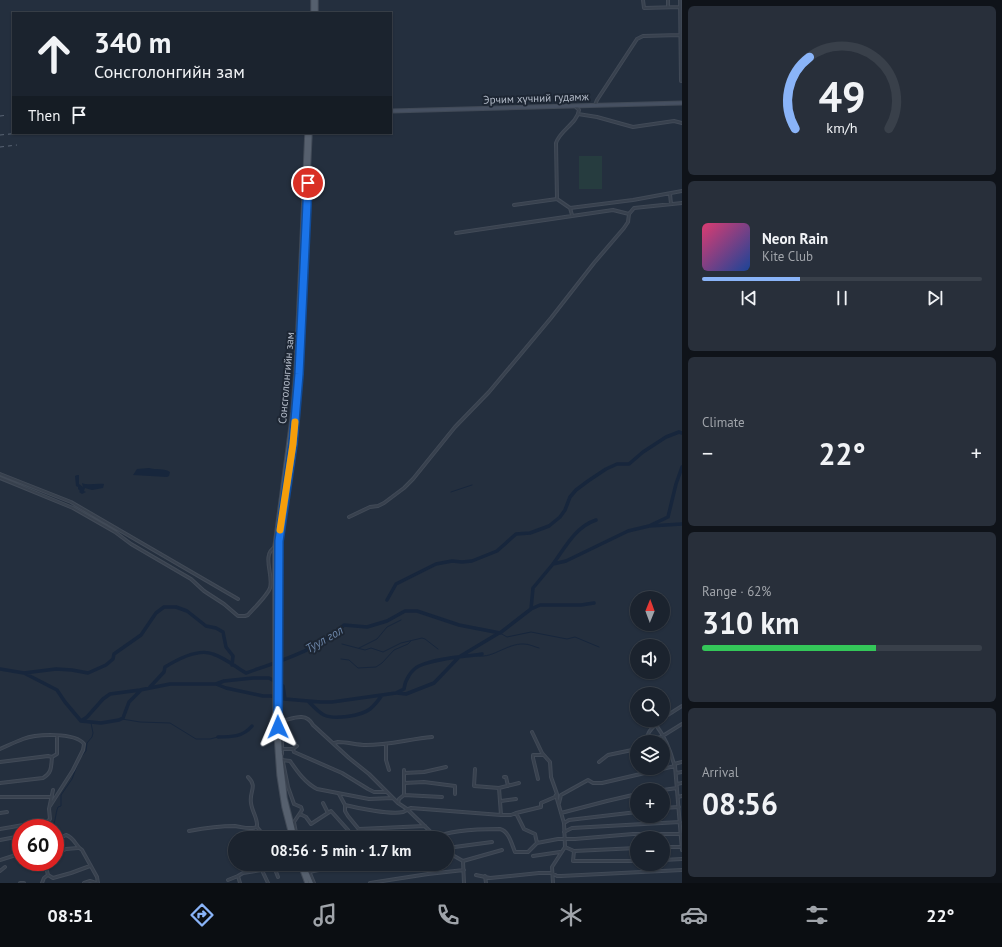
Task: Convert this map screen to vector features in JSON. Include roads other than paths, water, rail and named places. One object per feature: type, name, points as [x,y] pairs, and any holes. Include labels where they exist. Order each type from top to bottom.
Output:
[{"type":"main road","points":[[313,0],[314,12]]},
{"type":"main road","points":[[314,12],[316,0]]},
{"type":"main road","name":"Эрчим хүчний гудамж","points":[[392,111],[682,103]]},
{"type":"main road","name":"Сонсголонгийн зам","points":[[277,623],[275,547],[293,412],[296,374],[307,134]]},
{"type":"main road","name":"Сонсголонгийн зам","points":[[277,623],[279,541],[293,444],[299,374],[310,134]]},
{"type":"main road","points":[[277,623],[276,716],[279,775],[284,807],[293,831]]},
{"type":"main road","points":[[276,716],[281,760],[294,831]]},
{"type":"main road","points":[[304,871],[307,883]]},
{"type":"main road","points":[[306,871],[310,883]]},
{"type":"street","points":[[644,0],[644,8],[680,7]]},
{"type":"street","points":[[668,0],[668,8]]},
{"type":"street","points":[[680,0],[681,81]]},
{"type":"street","points":[[594,105],[637,39],[644,36],[680,35]]},
{"type":"street","points":[[557,199],[556,143],[558,137],[578,114],[578,109],[574,106]]},
{"type":"street","points":[[578,114],[597,117],[633,127],[674,121],[682,123]]},
{"type":"street","points":[[570,208],[682,192]]},
{"type":"street","points":[[670,194],[671,204]]},
{"type":"street","points":[[514,206],[557,199],[570,208],[572,215]]},
{"type":"street","points":[[349,517],[370,507],[378,506],[384,503],[404,488],[455,427],[489,392],[552,318],[594,263],[628,222],[631,210],[634,208],[682,203]]},
{"type":"street","points":[[456,233],[613,210],[629,214]]},
{"type":"street","points":[[0,474],[70,502],[238,599]]},
{"type":"street","points":[[0,478],[73,508],[115,532],[131,544],[191,579],[204,591],[224,604],[238,616],[248,615],[268,591],[270,583],[268,556],[270,549],[275,547]]},
{"type":"street","points":[[670,714],[682,706]]},
{"type":"street","points":[[297,746],[292,749],[281,750],[282,721],[303,717],[310,719],[313,725],[369,774],[398,803],[430,831]]},
{"type":"street","points":[[665,735],[682,724]]},
{"type":"street","points":[[647,735],[654,727]]},
{"type":"street","points":[[532,732],[544,755],[550,762],[551,777],[564,823],[565,847],[552,867],[553,883]]},
{"type":"street","points":[[0,762],[48,756],[52,757],[57,754],[57,736]]},
{"type":"street","points":[[0,749],[24,739],[72,736],[81,740],[84,747],[68,778],[50,806]]},
{"type":"street","points":[[334,744],[338,742],[365,745],[386,744],[432,737]]},
{"type":"street","points":[[386,744],[386,760],[389,770]]},
{"type":"street","points":[[292,749],[294,752],[342,773],[374,792],[387,792]]},
{"type":"street","points":[[599,762],[608,755],[630,750]]},
{"type":"street","points":[[670,751],[676,773],[679,806],[681,811],[682,850]]},
{"type":"street","points":[[538,779],[533,758],[537,754],[544,755]]},
{"type":"street","points":[[0,783],[43,778],[51,771],[52,757]]},
{"type":"street","points":[[281,760],[290,761],[301,776],[312,787],[339,794],[369,799],[393,798]]},
{"type":"street","points":[[559,804],[561,795],[588,780],[594,783],[602,782],[682,762]]},
{"type":"street","points":[[398,803],[399,799],[404,794],[404,772],[424,772],[446,767]]},
{"type":"street","points":[[475,769],[474,786],[499,788],[519,783]]},
{"type":"street","points":[[676,773],[682,772]]},
{"type":"street","points":[[248,777],[253,784],[254,789],[251,794],[251,804],[258,820],[257,827],[260,831]]},
{"type":"street","points":[[504,777],[506,777],[508,786]]},
{"type":"street","points":[[404,783],[424,782],[455,786],[455,794]]},
{"type":"street","points":[[677,784],[682,783]]},
{"type":"street","points":[[286,787],[294,804],[301,806],[302,810],[294,822],[295,831]]},
{"type":"street","points":[[499,788],[502,815]]},
{"type":"street","points":[[670,789],[677,788]]},
{"type":"street","points":[[50,819],[49,809],[53,790]]},
{"type":"street","points":[[339,794],[345,805],[348,816],[358,829],[425,826]]},
{"type":"street","points":[[404,794],[442,797]]},
{"type":"street","points":[[345,805],[360,809],[390,812],[403,812],[406,809],[412,808],[511,815],[516,812],[541,807],[541,803],[555,797],[557,794]]},
{"type":"street","points":[[561,813],[630,796]]},
{"type":"street","points":[[678,797],[682,796]]},
{"type":"street","points":[[0,797],[51,797]]},
{"type":"street","points":[[501,801],[516,799]]},
{"type":"street","points":[[323,803],[328,813]]},
{"type":"street","points":[[670,807],[682,805]]},
{"type":"street","points":[[300,814],[306,817],[311,824],[331,811],[348,831]]},
{"type":"street","points":[[0,813],[6,812]]},
{"type":"street","points":[[516,812],[524,829],[534,834],[537,844]]},
{"type":"street","points":[[564,823],[569,820],[630,813]]},
{"type":"street","points":[[564,832],[572,828],[681,824]]},
{"type":"street","points":[[189,831],[212,827],[237,826],[246,829],[257,827]]},
{"type":"street","points":[[0,830],[12,828]]},
{"type":"street","points":[[454,833],[474,830],[504,830],[508,835],[515,852],[528,852],[537,844],[565,838],[575,839],[633,834],[681,834]]},
{"type":"street","points":[[64,836],[66,835],[72,838],[78,848],[82,850],[97,877],[97,883],[90,881],[84,883]]},
{"type":"street","points":[[0,840],[12,838]]},
{"type":"street","points":[[454,847],[492,842]]},
{"type":"street","points":[[565,847],[574,851],[630,848]]},
{"type":"street","points":[[670,847],[682,847]]},
{"type":"street","points":[[64,850],[78,848]]},
{"type":"street","points":[[454,856],[462,861],[502,850]]},
{"type":"street","points":[[574,851],[573,860],[576,861],[630,860]]},
{"type":"street","points":[[533,856],[561,852]]},
{"type":"street","points":[[0,860],[12,856]]},
{"type":"street","points":[[670,860],[682,859]]},
{"type":"street","points":[[462,861],[464,883]]},
{"type":"street","points":[[48,875],[55,878],[90,866]]},
{"type":"street","points":[[0,871],[5,867]]},
{"type":"street","points":[[370,883],[464,870]]},
{"type":"street","points":[[476,875],[490,878],[538,873],[561,876],[682,870]]},
{"type":"street","points":[[47,871],[48,875]]},
{"type":"street","points":[[228,880],[243,873],[256,871]]},
{"type":"street","points":[[262,871],[268,883]]},
{"type":"street","points":[[276,871],[278,876]]},
{"type":"street","points":[[314,871],[309,872],[314,883]]},
{"type":"street","points":[[42,883],[44,878],[48,875]]},
{"type":"street","points":[[238,876],[240,883]]},
{"type":"street","points":[[485,876],[486,883]]},
{"type":"water","points":[[149,468],[168,471],[170,472],[169,476],[133,475],[137,469]]},
{"type":"water","points":[[79,475],[79,484],[83,487],[82,483],[104,484],[103,488],[92,490],[85,488],[84,491],[86,492],[82,494],[76,486],[75,476]]},
{"type":"waterway","name":"Туул гол","points":[[387,600],[396,584],[436,564],[452,561],[472,561],[497,551],[516,534],[530,533],[549,526],[560,517],[565,510],[570,497],[576,490],[588,481],[606,469],[617,464],[629,464],[643,452],[666,437],[679,432],[682,433]]},
{"type":"waterway","name":"Туул гол","points":[[651,525],[668,517],[682,467]]},
{"type":"waterway","points":[[451,492],[472,485]]},
{"type":"waterway","points":[[553,564],[576,533],[589,523],[596,520]]},
{"type":"waterway","name":"Туул гол","points":[[150,687],[164,672],[165,667],[188,655],[201,652],[213,654],[226,660],[246,673],[311,648],[334,634],[344,625],[367,627],[387,621],[405,611],[417,611],[459,625],[500,633],[531,609],[533,588],[553,564],[566,561],[628,531],[649,526],[682,524]]},
{"type":"waterway","points":[[531,609],[540,605],[581,605],[594,603]]},
{"type":"waterway","points":[[24,673],[56,669],[88,673],[106,665],[113,659],[114,654],[141,635],[156,613],[164,607],[176,607],[187,611],[206,626],[216,628],[223,632],[226,647],[233,656],[232,665]]},
{"type":"waterway","points":[[359,648],[377,639],[387,627],[401,620]]},
{"type":"waterway","points":[[500,633],[507,637],[531,632],[567,639],[575,637],[599,647]]},
{"type":"waterway","points":[[397,693],[406,694],[434,683],[459,657],[499,633]]},
{"type":"waterway","points":[[342,644],[365,650],[371,648],[383,652],[401,643],[422,638],[438,649]]},
{"type":"waterway","points":[[341,659],[349,660],[358,668],[376,667],[382,663],[394,650],[408,644],[411,641]]},
{"type":"waterway","points":[[474,655],[486,656],[517,644],[526,644],[539,648]]},
{"type":"waterway","points":[[216,684],[226,688],[263,696],[332,702],[396,693],[404,689],[409,676],[413,670],[419,666],[442,659],[482,654]]},
{"type":"waterway","name":"Туул гол","points":[[0,669],[24,673],[57,690],[81,721],[110,694],[170,684],[216,684],[224,681],[269,678],[283,686],[285,699]]},
{"type":"waterway","points":[[81,721],[101,723],[123,718],[129,702],[140,691]]},
{"type":"waterway","points":[[308,701],[324,715],[341,717],[360,714],[370,709],[382,695]]},
{"type":"waterway","points":[[122,719],[140,722],[170,723],[196,739],[210,739],[218,737]]},
{"type":"waterway","points":[[55,819],[58,807],[61,806],[61,795],[72,779],[80,758],[86,751],[87,743],[92,737],[93,733],[91,723]]},
{"type":"waterway","points":[[218,737],[241,734],[252,726]]},
{"type":"railway","points":[[0,116],[8,115]]},
{"type":"railway","points":[[0,135],[12,134]]},
{"type":"railway","points":[[0,147],[17,145]]}]
